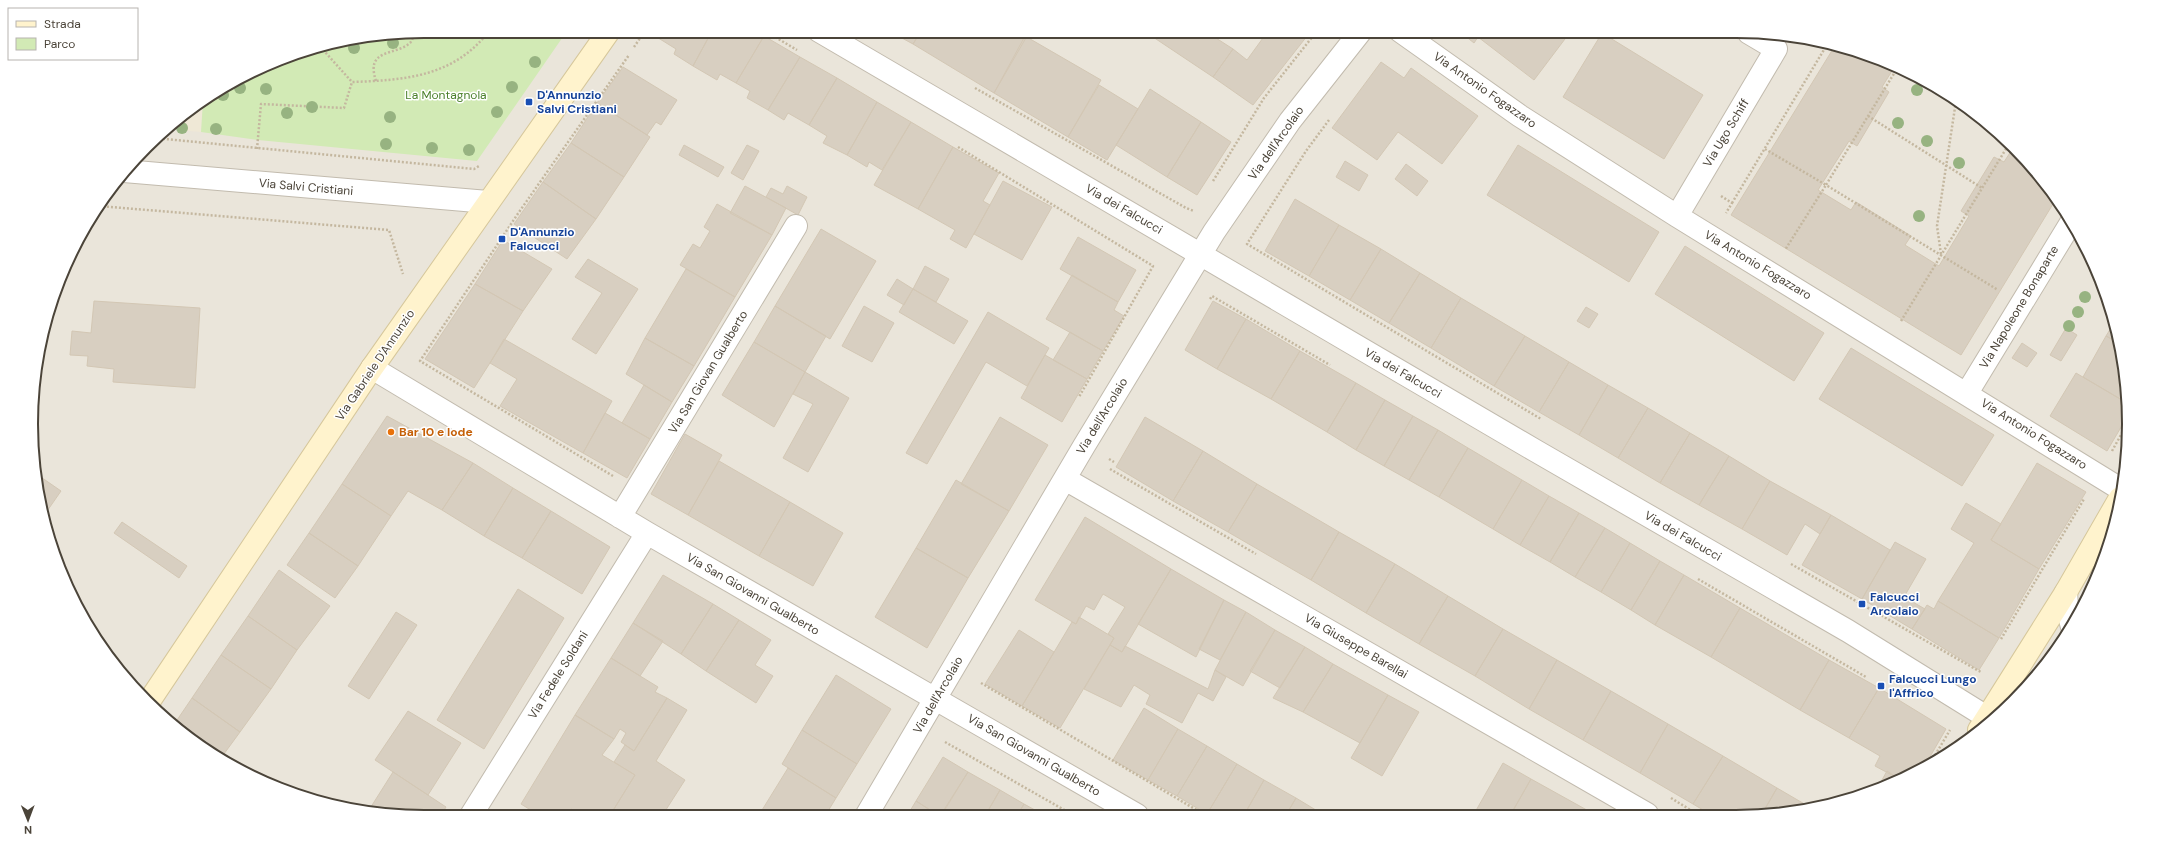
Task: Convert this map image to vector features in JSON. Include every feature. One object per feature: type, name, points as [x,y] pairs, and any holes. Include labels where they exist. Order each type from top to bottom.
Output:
[{"type":"street","name":"Via Gabriele D'Annunzio","points":[[152,698],[372,368],[604,38]]},
{"type":"street","name":"Via dei Falcucci","points":[[831,38],[1536,451],[1867,642],[1983,721]]},
{"type":"street","name":"Via dell'Arcolaio","points":[[870,810],[1065,479],[1201,254],[1290,121],[1355,38]]},
{"type":"street","name":"Via Antonio Fogazzaro","points":[[1410,38],[1520,116],[1677,216],[1967,393],[2117,487]]},
{"type":"street","name":"Via Ugo Schiff","points":[[1677,216],[1779,43],[1769,40]]},
{"type":"street","name":"Via Salvi Cristiani","points":[[132,172],[488,202]]},
{"type":"street","name":"Via San Giovan Gualberto","points":[[620,517],[796,226]]},
{"type":"street","name":"Via Napoleone Bonaparte","points":[[1967,393],[2068,228]]},
{"type":"street","name":"Via San Giovanni Gualberto","points":[[372,368],[647,533],[1128,810]]},
{"type":"street","name":"Via Giuseppe Barellai","points":[[1065,479],[1640,810]]},
{"type":"street","points":[[1992,713],[2066,592],[2112,512]]},
{"type":"street","name":"Via Fedele Soldani","points":[[474,810],[647,533]]},
{"type":"street","points":[[2066,592],[2067,608],[2070,618]]},
{"type":"path","points":[[376,81],[373,70],[376,61],[385,53],[410,43],[412,38]]},
{"type":"path","points":[[352,82],[395,81],[426,74],[460,60],[483,38]]},
{"type":"path","points":[[614,476],[420,361],[499,241],[640,38]]},
{"type":"path","points":[[777,38],[798,50]]},
{"type":"path","points":[[1211,184],[1264,98],[1311,38]]},
{"type":"path","points":[[1732,203],[1825,48]]},
{"type":"path","points":[[325,51],[352,82]]},
{"type":"path","points":[[1784,251],[1895,72]]},
{"type":"path","points":[[257,149],[261,104],[344,108],[352,82]]},
{"type":"path","points":[[973,87],[1194,212]]},
{"type":"path","points":[[1941,255],[1937,226],[1955,107]]},
{"type":"path","points":[[1334,114],[1306,152],[1247,244],[1545,422]]},
{"type":"path","points":[[1868,116],[1982,188]]},
{"type":"path","points":[[164,139],[474,169]]},
{"type":"path","points":[[952,143],[1152,266]]},
{"type":"path","points":[[1900,322],[2006,148]]},
{"type":"path","points":[[1765,149],[1826,184],[2002,292]]},
{"type":"path","points":[[105,207],[388,230],[405,278]]},
{"type":"path","points":[[1210,300],[1212,296]]},
{"type":"path","points":[[2112,450],[2122,433]]},
{"type":"path","points":[[1997,645],[2086,497]]},
{"type":"path","points":[[1789,562],[1981,672],[1985,666]]},
{"type":"path","points":[[981,683],[1197,810]]},
{"type":"path","points":[[1937,753],[1947,736]]},
{"type":"path","points":[[945,742],[1064,810]]},
{"type":"shaded area","points":[[424,38],[1736,38],[1786,41],[1836,51],[1884,67],[1907,78],[1950,103],[1971,118],[1991,134],[2026,169],[2057,210],[2070,231],[2093,276],[2102,300],[2115,349],[2119,374],[2122,424],[2121,449],[2115,499],[2109,524],[2093,572],[2070,617],[2057,638],[2026,679],[1991,714],[1950,745],[1907,770],[1884,781],[1836,797],[1786,807],[1736,810],[424,810],[374,807],[324,797],[276,781],[231,758],[210,745],[169,714],[134,679],[118,659],[103,638],[78,595],[58,548],[45,499],[41,474],[38,424],[39,399],[45,349],[58,300],[67,276],[90,231],[103,210],[134,169],[169,134],[189,118],[210,103],[253,78],[300,58],[349,45],[374,41]]},
{"type":"shaded area","points":[[203,108],[201,132],[174,130]]},
{"type":"green space","name":"La Montagnola","points":[[562,38],[477,161],[258,140],[201,132],[203,108],[210,103],[253,78],[276,67],[324,51],[374,41],[399,39]]},
{"type":"building","points":[[658,38],[708,38],[693,66],[674,54],[676,49]]},
{"type":"building","points":[[708,38],[763,38],[736,83],[720,74],[717,80],[693,66]]},
{"type":"building","points":[[763,38],[767,38],[800,57],[768,110],[747,98],[750,91],[736,83]]},
{"type":"building","points":[[902,38],[917,38],[913,44]]},
{"type":"building","points":[[917,38],[1026,38],[994,93],[913,44]]},
{"type":"building","points":[[1024,38],[1028,38],[1101,80],[1068,137],[994,93]]},
{"type":"building","points":[[1154,38],[1216,38],[1233,49],[1213,77]]},
{"type":"building","points":[[1263,38],[1306,38],[1253,105],[1213,77],[1233,49],[1247,60]]},
{"type":"building","points":[[1468,38],[1477,38],[1474,43]]},
{"type":"building","points":[[1479,38],[1566,38],[1534,80]]},
{"type":"building","points":[[1599,38],[1610,38],[1703,95],[1664,159],[1563,97]]},
{"type":"building","points":[[1832,50],[1860,58],[1892,71],[1882,87],[1889,92],[1857,146],[1849,141],[1818,190],[1851,210],[1856,202],[1911,236],[1905,245],[1939,266],[1969,216],[1961,211],[1994,157],[2004,162],[2010,152],[2026,169],[2053,204],[1961,355],[1731,215]]},
{"type":"building","points":[[800,57],[837,78],[809,125],[788,113],[784,120],[768,110]]},
{"type":"building","points":[[1381,62],[1404,78],[1411,68],[1478,116],[1442,164],[1398,132],[1377,160],[1332,128]]},
{"type":"building","points":[[623,67],[677,100],[661,125],[656,122],[647,135],[597,103]]},
{"type":"building","points":[[837,78],[877,102],[847,155],[823,143],[827,136],[809,125]]},
{"type":"building","points":[[1099,85],[1138,109],[1107,160],[1068,137]]},
{"type":"building","points":[[1150,89],[1201,122],[1167,177],[1116,145]]},
{"type":"building","points":[[877,102],[911,122],[882,170],[869,162],[867,167],[847,155]]},
{"type":"building","points":[[597,103],[650,137],[624,177],[571,143]]},
{"type":"building","points":[[911,122],[953,147],[918,209],[874,185]]},
{"type":"building","points":[[1201,122],[1231,142],[1197,195],[1167,177]]},
{"type":"building","points":[[571,143],[624,177],[596,219],[543,182]]},
{"type":"building","points":[[684,145],[724,167],[718,177],[679,155]]},
{"type":"building","points":[[747,145],[759,151],[743,180],[731,173]]},
{"type":"building","points":[[1518,145],[1659,232],[1629,282],[1487,195]]},
{"type":"building","points":[[953,147],[999,173],[983,201],[990,205],[966,248],[950,239],[955,230],[918,209]]},
{"type":"building","points":[[1345,161],[1368,175],[1359,191],[1336,177]]},
{"type":"building","points":[[1406,164],[1428,181],[1417,196],[1395,179]]},
{"type":"building","points":[[1003,181],[1052,207],[1022,260],[974,234]]},
{"type":"building","points":[[543,182],[596,219],[567,259],[514,224]]},
{"type":"building","points":[[745,186],[786,208],[772,235],[730,213]]},
{"type":"building","points":[[787,186],[807,197],[798,215],[766,197],[771,188],[783,194]]},
{"type":"building","points":[[1295,199],[1339,225],[1309,276],[1265,251]]},
{"type":"building","points":[[717,204],[772,235],[735,297],[680,265],[693,244],[700,248],[710,231],[704,227]]},
{"type":"building","points":[[1339,225],[1381,249],[1350,300],[1309,276]]},
{"type":"building","points":[[821,229],[876,261],[830,339],[775,306]]},
{"type":"building","points":[[1078,237],[1136,270],[1118,302],[1060,269]]},
{"type":"building","points":[[503,240],[552,269],[523,311],[475,284]]},
{"type":"building","points":[[1685,246],[1824,333],[1794,381],[1655,294]]},
{"type":"building","points":[[1381,249],[1420,273],[1389,323],[1350,300]]},
{"type":"building","points":[[588,259],[638,289],[596,354],[572,339],[602,293],[575,277]]},
{"type":"building","points":[[925,266],[949,279],[936,302],[913,289]]},
{"type":"building","points":[[686,269],[735,297],[694,366],[645,338]]},
{"type":"building","points":[[1420,273],[1461,298],[1431,348],[1389,323]]},
{"type":"building","points":[[1072,275],[1118,302],[1114,310],[1124,316],[1103,351],[1046,319]]},
{"type":"building","points":[[897,279],[913,289],[904,305],[887,295]]},
{"type":"building","points":[[475,284],[523,311],[474,388],[425,359]]},
{"type":"building","points":[[913,289],[968,321],[954,344],[899,312]]},
{"type":"building","points":[[1461,298],[1525,336],[1494,386],[1431,348]]},
{"type":"building","points":[[94,301],[200,308],[195,388],[113,382],[114,369],[87,366],[88,356],[70,355],[72,331],[91,333]]},
{"type":"building","points":[[1213,301],[1246,319],[1217,369],[1185,350]]},
{"type":"building","points":[[775,306],[826,336],[805,372],[754,342]]},
{"type":"building","points":[[864,306],[894,323],[872,362],[842,346]]},
{"type":"building","points":[[1586,307],[1598,314],[1589,328],[1577,321]]},
{"type":"building","points":[[988,312],[1049,348],[1027,386],[986,362],[927,464],[906,453]]},
{"type":"building","points":[[1246,319],[1300,351],[1271,399],[1217,369]]},
{"type":"building","points":[[2066,328],[2077,335],[2061,361],[2050,355]]},
{"type":"building","points":[[2110,329],[2113,340],[2106,336]]},
{"type":"building","points":[[1070,332],[1103,351],[1087,379],[1053,360]]},
{"type":"building","points":[[1525,336],[1569,362],[1539,412],[1494,386]]},
{"type":"building","points":[[2106,336],[2113,340],[2119,374],[2121,399],[2083,377]]},
{"type":"building","points":[[645,338],[694,366],[672,402],[626,374]]},
{"type":"building","points":[[504,339],[612,401],[583,453],[500,406],[517,379],[490,363]]},
{"type":"building","points":[[754,342],[805,372],[774,427],[722,395]]},
{"type":"building","points":[[2022,343],[2037,353],[2027,367],[2012,358]]},
{"type":"building","points":[[1851,348],[1994,435],[1962,486],[1819,399]]},
{"type":"building","points":[[1300,351],[1356,383],[1327,432],[1271,399]]},
{"type":"building","points":[[1045,355],[1087,379],[1062,422],[1021,398]]},
{"type":"building","points":[[1569,362],[1608,385],[1579,435],[1539,412]]},
{"type":"building","points":[[805,372],[849,398],[808,472],[783,458],[813,404],[793,394]]},
{"type":"building","points":[[2076,373],[2121,399],[2122,426],[2107,451],[2050,416]]},
{"type":"building","points":[[1356,383],[1385,400],[1356,450],[1327,432]]},
{"type":"building","points":[[644,385],[672,402],[650,439],[622,423]]},
{"type":"building","points":[[1608,385],[1648,408],[1618,458],[1579,435]]},
{"type":"building","points":[[1385,400],[1413,416],[1384,466],[1356,450]]},
{"type":"building","points":[[1648,408],[1690,433],[1660,483],[1618,458]]},
{"type":"building","points":[[605,413],[650,439],[627,478],[583,453]]},
{"type":"building","points":[[387,416],[473,463],[442,510],[408,491],[391,516],[342,484]]},
{"type":"building","points":[[1413,416],[1438,430],[1409,480],[1384,466]]},
{"type":"building","points":[[1000,417],[1048,445],[1009,511],[961,484]]},
{"type":"building","points":[[1145,417],[1203,451],[1173,501],[1116,467]]},
{"type":"building","points":[[1438,430],[1468,448],[1439,497],[1409,480]]},
{"type":"building","points":[[1690,433],[1729,456],[1699,505],[1660,483]]},
{"type":"building","points":[[685,434],[722,455],[688,515],[651,494]]},
{"type":"building","points":[[1468,448],[1522,480],[1493,529],[1439,497]]},
{"type":"building","points":[[1203,451],[1257,484],[1228,532],[1173,501]]},
{"type":"building","points":[[1729,456],[1770,481],[1742,529],[1699,505]]},
{"type":"building","points":[[719,461],[790,502],[759,556],[688,515]]},
{"type":"building","points":[[473,463],[513,488],[484,536],[442,510]]},
{"type":"building","points":[[2037,463],[2086,492],[2039,569],[1991,540]]},
{"type":"building","points":[[42,478],[61,491],[48,510]]},
{"type":"building","points":[[956,480],[1009,511],[968,578],[916,548]]},
{"type":"building","points":[[1522,480],[1549,496],[1520,545],[1493,529]]},
{"type":"building","points":[[1770,481],[1831,515],[1820,534],[1805,524],[1787,555],[1742,529]]},
{"type":"building","points":[[342,484],[391,516],[358,566],[309,533]]},
{"type":"building","points":[[1257,484],[1339,532],[1311,580],[1228,532]]},
{"type":"building","points":[[513,488],[551,511],[522,558],[484,536]]},
{"type":"building","points":[[1549,496],[1579,513],[1550,562],[1520,545]]},
{"type":"building","points":[[790,502],[843,533],[813,586],[759,556]]},
{"type":"building","points":[[1966,503],[2001,524],[1991,540],[2039,569],[1999,638],[1938,601],[1974,543],[1951,529]]},
{"type":"building","points":[[551,511],[610,547],[582,594],[522,558]]},
{"type":"building","points":[[1579,513],[1605,528],[1575,577],[1550,562]]},
{"type":"building","points":[[1831,515],[1890,550],[1862,599],[1802,565]]},
{"type":"building","points":[[1085,517],[1171,569],[1122,652],[1110,645],[1114,638],[1108,634],[1125,607],[1103,594],[1094,610],[1086,606],[1076,624],[1035,600]]},
{"type":"building","points":[[122,522],[187,566],[179,578],[114,533]]},
{"type":"building","points":[[1605,528],[1630,543],[1601,592],[1575,577]]},
{"type":"building","points":[[1339,532],[1395,564],[1366,613],[1311,580]]},
{"type":"building","points":[[309,533],[358,566],[335,598],[287,565]]},
{"type":"building","points":[[1895,542],[1926,559],[1904,597],[1925,609],[1912,629],[1862,599]]},
{"type":"building","points":[[1630,543],[1660,561],[1631,610],[1601,592]]},
{"type":"building","points":[[916,548],[968,578],[927,648],[875,617]]},
{"type":"building","points":[[1660,561],[1684,575],[1655,625],[1631,610]]},
{"type":"building","points":[[1395,564],[1448,596],[1419,644],[1366,613]]},
{"type":"building","points":[[1171,569],[1224,600],[1196,657],[1138,624]]},
{"type":"building","points":[[279,570],[330,606],[297,650],[248,616]]},
{"type":"building","points":[[663,575],[713,604],[681,654],[633,623]]},
{"type":"building","points":[[1684,575],[1740,608],[1711,657],[1655,625]]},
{"type":"building","points":[[518,589],[564,618],[484,749],[437,720]]},
{"type":"building","points":[[1448,596],[1503,629],[1475,676],[1419,644]]},
{"type":"building","points":[[1224,600],[1246,612],[1220,660],[1199,649]]},
{"type":"building","points":[[1938,601],[1999,638],[1979,670],[1912,629],[1927,605],[1934,609]]},
{"type":"building","points":[[713,604],[739,620],[706,671],[681,654]]},
{"type":"building","points":[[1740,608],[1829,660],[1800,710],[1711,657]]},
{"type":"building","points":[[396,612],[417,625],[369,699],[348,686]]},
{"type":"building","points":[[1246,612],[1275,630],[1243,686],[1215,670]]},
{"type":"building","points":[[248,616],[297,650],[271,689],[221,655]]},
{"type":"building","points":[[1079,617],[1114,638],[1060,728],[1022,706],[1072,622],[1076,624]]},
{"type":"building","points":[[739,620],[771,640],[755,665],[773,676],[756,703],[706,671]]},
{"type":"building","points":[[633,623],[663,641],[640,676],[611,658]]},
{"type":"building","points":[[1503,629],[1557,660],[1529,709],[1475,676]]},
{"type":"building","points":[[1019,630],[1054,652],[1022,706],[985,684]]},
{"type":"building","points":[[1275,630],[1305,647],[1280,688],[1250,671]]},
{"type":"building","points":[[1110,645],[1122,652],[1125,646],[1208,689],[1215,670],[1226,677],[1213,701],[1198,693],[1182,723],[1146,704],[1150,695],[1134,685],[1121,707],[1084,689]]},
{"type":"building","points":[[1305,647],[1333,664],[1303,712],[1273,698]]},
{"type":"building","points":[[221,655],[271,689],[240,732],[192,698]]},
{"type":"building","points":[[611,658],[658,687],[655,692],[667,698],[634,751],[621,742],[626,733],[620,729],[614,739],[575,715]]},
{"type":"building","points":[[1557,660],[1611,691],[1583,740],[1529,709]]},
{"type":"building","points":[[1829,660],[1879,688],[1849,738],[1800,710]]},
{"type":"building","points":[[1333,664],[1388,695],[1360,743],[1303,712]]},
{"type":"building","points":[[836,675],[891,709],[857,764],[802,730]]},
{"type":"building","points":[[1879,688],[1946,729],[1929,758],[1894,776],[1875,766],[1880,756],[1849,738]]},
{"type":"building","points":[[1611,691],[1668,724],[1640,773],[1583,740]]},
{"type":"building","points":[[1388,695],[1419,712],[1382,776],[1351,758]]},
{"type":"building","points":[[192,698],[240,732],[224,754],[177,720]]},
{"type":"building","points":[[667,698],[687,710],[656,761],[685,780],[666,810],[613,810],[635,775],[614,762],[625,745],[634,751]]},
{"type":"building","points":[[1144,708],[1178,729],[1148,780],[1113,760]]},
{"type":"building","points":[[408,711],[461,743],[428,795],[375,760]]},
{"type":"building","points":[[575,715],[614,739],[602,755],[635,775],[613,810],[531,810],[521,804]]},
{"type":"building","points":[[1668,724],[1723,756],[1693,804],[1640,773]]},
{"type":"building","points":[[1178,729],[1207,746],[1177,796],[1148,780]]},
{"type":"building","points":[[802,730],[857,764],[836,798],[782,764]]},
{"type":"building","points":[[1207,746],[1237,764],[1209,810],[1200,810],[1177,796]]},
{"type":"building","points":[[1723,756],[1777,788],[1765,809],[1703,810],[1693,804]]},
{"type":"building","points":[[943,757],[968,772],[944,810],[930,810],[916,801]]},
{"type":"building","points":[[1503,763],[1531,779],[1513,810],[1476,810]]},
{"type":"building","points":[[1237,764],[1264,780],[1247,810],[1209,810]]},
{"type":"building","points":[[788,768],[836,798],[829,810],[762,810]]},
{"type":"building","points":[[1887,771],[1895,776],[1884,781],[1881,782]]},
{"type":"building","points":[[393,772],[446,807],[444,810],[424,810],[371,807]]},
{"type":"building","points":[[968,772],[1000,790],[988,810],[945,810]]},
{"type":"building","points":[[1531,779],[1587,810],[1513,810]]},
{"type":"building","points":[[1264,780],[1296,798],[1289,810],[1247,810]]},
{"type":"building","points":[[1777,788],[1804,804],[1786,807],[1765,809]]},
{"type":"building","points":[[1000,790],[1024,804],[1020,810],[988,810]]},
{"type":"building","points":[[1296,798],[1316,810],[1289,810]]},
{"type":"building","points":[[916,801],[930,810],[911,810]]},
{"type":"building","points":[[1024,804],[1035,810],[1020,810]]},
{"type":"place","name":"D'Annunzio Salvi Cristiani","points":[[529,102]]},
{"type":"place","name":"D'Annunzio Falcucci","points":[[502,239]]},
{"type":"place","name":"Bar 10 e lode","points":[[391,432]]},
{"type":"place","name":"Falcucci Arcolaio","points":[[1862,604]]},
{"type":"place","name":"Falcucci Lungo l'Affrico","points":[[1881,686]]}]
